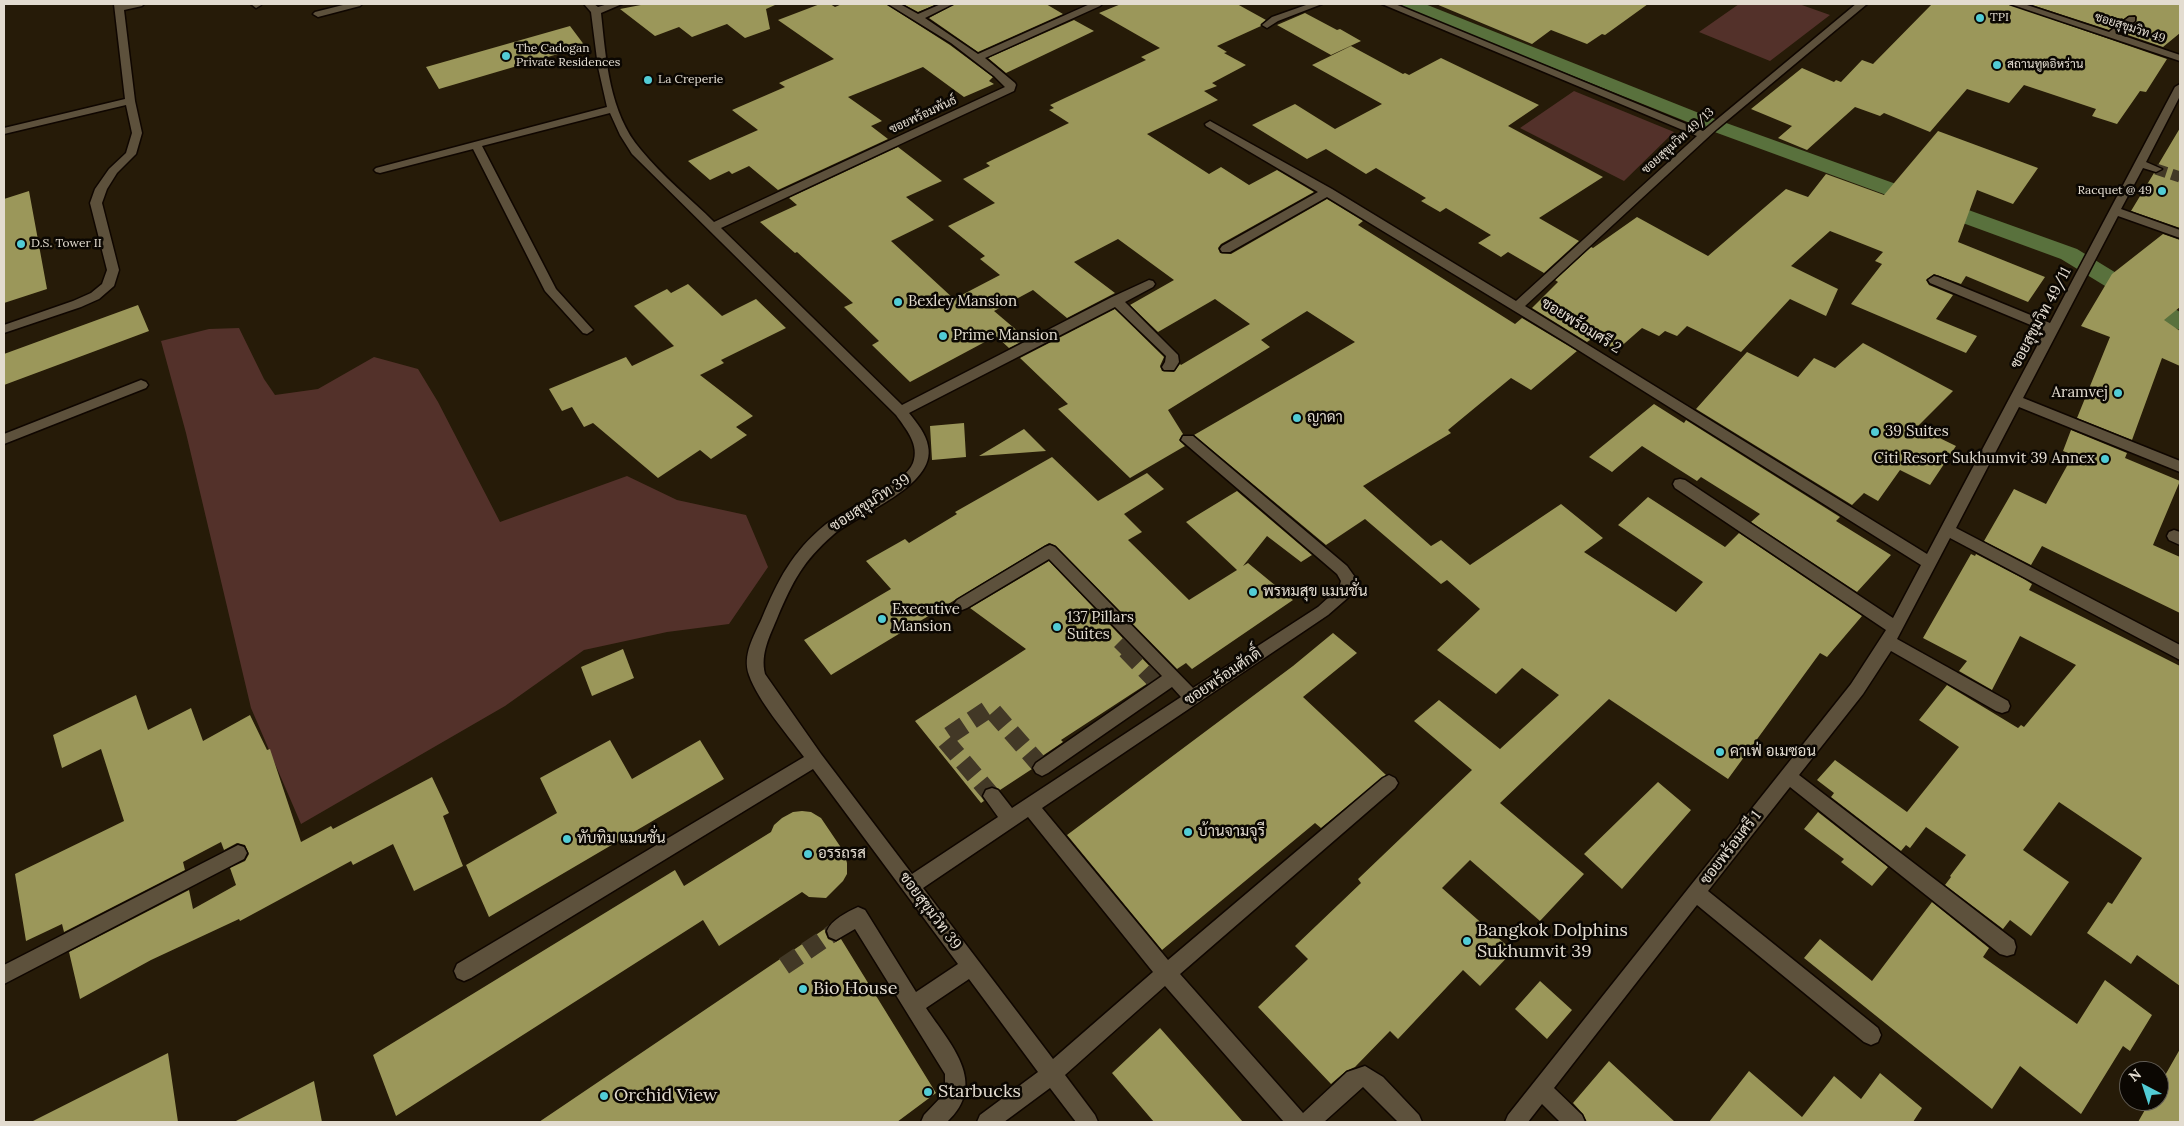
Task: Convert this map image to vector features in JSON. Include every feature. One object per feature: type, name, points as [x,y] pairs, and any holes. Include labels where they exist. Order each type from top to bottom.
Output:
[{"type":"street","points":[[4,328],[77,304],[95,296],[108,286],[113,270],[96,204],[100,189],[114,171],[132,154],[135,145],[137,133],[130,101],[119,6],[138,4]]},
{"type":"street","points":[[318,14],[357,4]]},
{"type":"street","points":[[592,8],[617,4]]},
{"type":"street","name":"ซอยพร้อมพันธ์","points":[[714,227],[1010,89],[1011,85],[977,58],[918,16],[893,4]]},
{"type":"street","points":[[918,16],[948,4]]},
{"type":"street","points":[[977,58],[1097,4]]},
{"type":"street","points":[[1267,25],[1275,19],[1317,4]]},
{"type":"street","points":[[1387,4],[1704,135]]},
{"type":"street","name":"ซอยสุขุมวิท 49/13","points":[[1518,306],[1704,135],[1862,4]]},
{"type":"street","name":"ซอยสุขุมวิท 49","points":[[2015,4],[2180,58]]},
{"type":"street","name":"ซอยสุขุมวิท 39","points":[[592,8],[604,78],[612,109],[626,138],[636,152],[901,412],[920,437],[922,456],[916,473],[906,482],[836,524],[805,552],[786,579],[757,647],[754,661],[757,675],[765,690],[815,759],[1088,1122]]},
{"type":"street","points":[[2111,35],[2132,19]]},
{"type":"street","name":"ซอยสุขุมวิท 49/11","points":[[1930,563],[2180,87]]},
{"type":"street","points":[[4,131],[130,101]]},
{"type":"street","points":[[380,170],[612,109]]},
{"type":"street","name":"ซอยพร้อมศรี 2","points":[[1210,124],[1328,191],[1518,306],[1930,563]]},
{"type":"street","points":[[476,145],[551,291],[587,330]]},
{"type":"street","points":[[2140,163],[2156,169]]},
{"type":"street","points":[[1226,249],[1328,191]]},
{"type":"street","points":[[2115,211],[2180,234]]},
{"type":"street","points":[[1934,280],[2053,329]]},
{"type":"street","points":[[901,412],[1149,284]]},
{"type":"street","points":[[1116,300],[1172,355],[1172,362],[1169,367]]},
{"type":"street","points":[[4,439],[141,385]]},
{"type":"street","points":[[2016,400],[2180,466]]},
{"type":"street","name":"ซอยพร้อมศักดิ์","points":[[911,885],[1323,611],[1346,591],[1349,580],[1342,570],[1188,440]]},
{"type":"street","points":[[1680,484],[1892,635],[2002,706]]},
{"type":"street","points":[[1947,530],[2180,653]]},
{"type":"street","points":[[962,604],[1050,551],[1164,681],[1192,698]]},
{"type":"street","name":"ซอยพร้อมศรี 1","points":[[1515,1122],[1857,689],[1892,635],[1930,563]]},
{"type":"street","points":[[1058,787],[1040,766],[1164,681]]},
{"type":"street","points":[[464,971],[815,759]]},
{"type":"street","points":[[1788,776],[2007,947]]},
{"type":"street","points":[[987,1122],[1052,1074],[1064,1060],[1389,783]]},
{"type":"street","points":[[992,796],[1010,819]]},
{"type":"street","points":[[1030,806],[1167,974],[1297,1122]]},
{"type":"street","points":[[4,975],[238,854]]},
{"type":"street","points":[[1696,893],[1872,1035]]},
{"type":"street","points":[[836,931],[858,916],[915,1004],[955,1071],[958,1085],[955,1096],[948,1106],[931,1122]]},
{"type":"street","points":[[915,1004],[971,966]]},
{"type":"street","points":[[1309,1122],[1354,1080],[1365,1076],[1376,1084],[1412,1122]]},
{"type":"street","points":[[1541,1090],[1575,1122]]},
{"type":"shaded area","points":[[1739,4],[1799,4],[1830,15],[1770,61],[1699,32]]},
{"type":"shaded area","points":[[1574,91],[1674,132],[1624,181],[1520,128]]},
{"type":"shaded area","points":[[239,328],[264,379],[275,395],[318,389],[374,357],[418,369],[438,402],[500,522],[627,476],[677,500],[746,515],[768,567],[729,624],[667,632],[584,650],[505,706],[301,824],[251,708],[186,433],[161,341],[209,329]]},
{"type":"building","points":[[646,4],[775,5],[766,9],[770,29],[745,38],[727,24],[692,37],[679,27],[655,36],[620,9]]},
{"type":"building","points":[[820,4],[830,4],[835,7],[842,4],[886,4],[950,45],[993,77],[989,81],[994,84],[964,97],[923,67],[848,97],[882,121],[871,126],[888,139],[778,190],[749,166],[732,174],[729,171],[710,180],[688,161],[758,130],[732,110],[785,87],[779,83],[834,59],[778,20]]},
{"type":"building","points":[[903,4],[937,4],[918,12]]},
{"type":"building","points":[[955,4],[1046,4],[1063,14],[978,52],[929,18]]},
{"type":"building","points":[[1121,4],[1237,4],[1266,20],[1261,26],[1217,46],[1227,52],[1224,53],[1246,65],[1212,83],[1217,86],[1204,91],[1218,100],[1147,134],[1209,174],[1221,167],[1249,185],[1277,170],[1314,192],[1221,244],[1218,248],[1220,253],[1231,254],[1327,199],[1363,221],[1358,225],[1515,324],[1522,318],[1577,351],[1531,390],[1511,378],[1448,430],[1451,433],[1363,486],[1431,546],[1441,540],[1470,565],[1561,504],[1603,538],[1584,552],[1676,612],[1703,582],[1618,525],[1648,497],[1725,547],[1739,533],[1862,616],[1827,657],[1820,653],[1728,779],[1609,699],[1500,803],[1584,874],[1540,921],[1470,860],[1442,888],[1513,951],[1480,986],[1463,970],[1398,1039],[1390,1031],[1355,1067],[1346,1071],[1331,1084],[1258,1007],[1308,959],[1295,946],[1361,883],[1358,879],[1472,770],[1414,721],[1439,700],[1500,749],[1559,695],[1522,668],[1496,694],[1437,650],[1480,609],[1447,580],[1441,584],[1365,519],[1326,545],[1194,435],[1355,342],[1307,311],[1261,340],[1270,347],[1168,410],[1183,434],[1179,440],[1185,446],[1130,478],[1058,409],[1068,404],[1020,358],[1115,309],[1164,357],[1160,366],[1162,371],[1174,372],[1180,364],[1250,324],[1215,299],[1158,332],[1130,305],[1174,280],[1118,239],[1074,262],[1115,293],[1067,318],[1033,290],[994,311],[1027,339],[1009,348],[996,336],[910,382],[872,345],[879,341],[844,307],[853,303],[797,252],[795,253],[760,222],[797,205],[789,198],[898,147],[942,181],[906,197],[934,220],[891,241],[954,299],[1000,275],[980,259],[985,256],[948,226],[995,203],[963,179],[990,166],[986,163],[1069,123],[1049,110],[1054,108],[1050,105],[1146,60],[1141,57],[1160,48],[1099,13]]},
{"type":"building","points":[[1436,4],[1648,4],[1605,35],[1602,34],[1587,44],[1551,30],[1532,44]]},
{"type":"building","points":[[1932,4],[2008,4],[2167,59],[2146,92],[2140,91],[2117,124],[2092,116],[2096,109],[2024,85],[2009,103],[1967,89],[1930,132],[1884,113],[1880,116],[1855,107],[1807,150],[1778,138],[1792,126],[1751,109],[1802,68],[1834,82],[1836,80],[1841,82],[1862,60],[1873,64]]},
{"type":"building","points":[[2029,4],[2180,4],[2180,33],[2163,47],[2122,33],[2136,22],[2137,17],[2135,15],[2128,16],[2109,30]]},
{"type":"building","points":[[1305,13],[1361,41],[1331,55],[1277,25]]},
{"type":"building","points":[[1074,20],[1094,31],[1006,73],[988,58]]},
{"type":"building","name":"The Cadogan Private Residences","points":[[570,26],[585,46],[439,89],[426,67]]},
{"type":"building","points":[[1351,46],[1403,74],[1409,75],[1441,58],[1539,105],[1508,126],[1603,177],[1539,218],[1579,241],[1544,273],[1508,252],[1501,257],[1478,243],[1491,235],[1446,208],[1440,212],[1421,201],[1426,198],[1376,168],[1366,174],[1326,149],[1307,159],[1252,125],[1295,104],[1335,129],[1382,104],[1312,65]]},
{"type":"building","name":"Racquet @ 49","points":[[2180,128],[2180,228],[2131,211],[2154,173],[2164,170],[2158,165]]},
{"type":"building","points":[[1938,131],[2038,168],[2013,204],[1977,190],[1958,242],[2045,277],[2028,302],[1966,276],[1961,284],[1934,274],[1926,280],[1929,285],[1953,295],[1936,319],[1977,336],[1966,353],[1851,304],[1882,264],[1875,261],[1883,252],[1830,231],[1791,266],[1838,289],[1826,316],[1790,299],[1741,352],[1687,326],[1677,336],[1665,331],[1659,336],[1642,328],[1617,350],[1593,338],[1587,342],[1532,308],[1558,282],[1555,280],[1591,247],[1593,248],[1637,217],[1708,256],[1786,189],[1808,197],[1826,174],[1884,195]]},
{"type":"building","name":"D.S. Tower II","points":[[29,191],[47,289],[4,303],[4,199]]},
{"type":"building","points":[[2163,234],[2180,240],[2180,307],[2164,320],[2180,331],[2180,366],[2162,358],[2132,440],[2077,418],[2110,337],[2081,326],[2112,274]]},
{"type":"building","points":[[688,284],[722,316],[756,299],[786,328],[721,360],[724,363],[700,375],[753,416],[736,427],[747,435],[711,459],[700,450],[658,478],[593,423],[584,427],[572,407],[562,411],[549,389],[626,357],[632,366],[674,346],[634,306],[667,289],[671,293]]},
{"type":"building","points":[[138,305],[149,331],[4,385],[4,354]]},
{"type":"building","points":[[1863,343],[1953,391],[1917,427],[1956,446],[1930,485],[1900,470],[1878,501],[1864,493],[1852,505],[1696,409],[1747,352],[1798,377],[1814,358],[1835,368]]},
{"type":"building","points":[[1654,404],[1684,423],[1686,420],[1840,517],[1836,521],[1891,555],[1857,592],[1751,522],[1760,514],[1701,477],[1697,481],[1642,446],[1612,472],[1589,457]]},
{"type":"building","points":[[964,423],[966,457],[932,460],[930,426]]},
{"type":"building","points":[[1024,429],[1046,451],[979,456]]},
{"type":"building","points":[[2071,430],[2127,453],[2125,458],[2180,481],[2153,545],[2180,557],[2180,613],[2042,546],[2031,565],[1984,541],[2014,489],[2046,504],[2073,455],[2063,451]]},
{"type":"building","points":[[1052,457],[1098,501],[1147,473],[1164,489],[1124,514],[1142,532],[1128,540],[1189,600],[1237,570],[1186,522],[1237,491],[1312,555],[1301,562],[1267,536],[1243,566],[1248,563],[1293,600],[1192,669],[1186,663],[1177,669],[1056,546],[1049,543],[831,675],[804,640],[891,589],[866,561],[905,539],[909,543],[957,514],[955,512]]},
{"type":"building","points":[[1971,554],[1975,556],[1976,554],[2024,579],[2032,584],[2029,590],[2180,666],[2180,986],[2137,955],[2131,964],[2087,933],[2108,902],[2112,904],[2142,858],[2059,802],[2023,850],[2069,882],[2031,936],[2010,920],[2003,929],[1945,885],[1966,855],[1926,827],[1910,848],[1906,845],[1901,851],[1831,797],[1834,793],[1817,780],[1835,760],[1907,812],[1959,747],[1919,720],[1947,685],[2018,728],[2021,725],[2024,727],[2076,665],[2020,636],[1992,690],[1959,671],[1967,661],[1923,638]]},
{"type":"building","points":[[1049,561],[1159,676],[1061,740],[1063,742],[1035,761],[1032,769],[1000,790],[993,786],[985,788],[981,795],[984,801],[981,803],[915,721],[1026,649],[970,608]]},
{"type":"building","name":"บ้านจามจุรี","points":[[1333,633],[1357,653],[1303,697],[1386,775],[1321,828],[1315,823],[1162,950],[1067,835],[1293,666]]},
{"type":"building","points":[[623,649],[634,678],[592,696],[581,667]]},
{"type":"building","points":[[136,695],[148,730],[191,708],[203,741],[250,715],[267,750],[270,749],[301,842],[331,826],[333,829],[432,777],[449,813],[443,816],[463,866],[414,891],[393,844],[353,865],[351,861],[240,921],[239,919],[151,960],[80,999],[69,952],[189,890],[193,909],[236,885],[230,868],[245,861],[249,854],[245,845],[237,843],[224,850],[221,842],[183,862],[185,870],[64,932],[62,924],[26,941],[15,874],[124,821],[101,749],[62,768],[53,735]]},
{"type":"building","name":"ทับทิม แมนชั่น","points":[[610,740],[632,779],[700,740],[724,779],[489,917],[466,865],[557,813],[540,778]]},
{"type":"building","points":[[1658,782],[1691,810],[1622,889],[1584,854]]},
{"type":"building","points":[[793,812],[811,812],[821,818],[844,852],[847,874],[843,881],[826,898],[809,897],[802,892],[719,946],[703,920],[396,1116],[373,1055],[675,870],[684,886],[771,832],[774,825],[782,818]]},
{"type":"building","points":[[1818,812],[1888,867],[1872,886],[1841,862],[1844,859],[1804,829]]},
{"type":"building","points":[[1932,902],[1989,948],[1983,957],[2077,1024],[2105,980],[2152,1015],[2130,1051],[2123,1046],[2081,1114],[2020,1066],[1992,1109],[1804,958],[1820,939],[1872,981]]},
{"type":"building","name":"Bio House","points":[[826,928],[825,932],[828,939],[835,942],[841,939],[936,1093],[897,1122],[539,1122]]},
{"type":"building","points":[[1540,981],[1572,1010],[1547,1039],[1515,1009]]},
{"type":"building","points":[[1160,1028],[1243,1122],[1154,1122],[1112,1073]]},
{"type":"building","points":[[2180,1049],[2180,1122],[2138,1122],[2144,1111],[2169,1111],[2169,1068]]},
{"type":"building","points":[[168,1053],[178,1122],[31,1122]]},
{"type":"building","points":[[1609,1061],[1675,1122],[1587,1122],[1583,1114],[1573,1103]]},
{"type":"building","points":[[1749,1071],[1802,1117],[1834,1076],[1861,1099],[1880,1073],[1922,1108],[1913,1122],[1709,1122]]},
{"type":"building","points":[[314,1081],[322,1122],[234,1122]]},
{"type":"waterway","points":[[1410,4],[1697,119],[2069,254],[2180,322]]},
{"type":"tunnel","points":[[2156,169],[2180,177]]},
{"type":"tunnel","points":[[1119,642],[1128,651]]},
{"type":"tunnel","points":[[1126,650],[1157,682]]},
{"type":"tunnel","points":[[992,796],[944,739],[990,708],[1039,764]]},
{"type":"tunnel","points":[[784,966],[836,931]]},
{"type":"place","name":"TPI","points":[[1980,18]]},
{"type":"place","name":"The Cadogan Private Residences","points":[[506,56]]},
{"type":"place","name":"สถานทูตอิหร่าน","points":[[1997,65]]},
{"type":"place","name":"La Creperie","points":[[648,80]]},
{"type":"place","name":"Racquet @ 49","points":[[2162,191]]},
{"type":"place","name":"D.S. Tower II","points":[[21,244]]},
{"type":"place","name":"Bexley Mansion","points":[[898,302]]},
{"type":"place","name":"Prime Mansion","points":[[943,336]]},
{"type":"place","name":"Aramvej","points":[[2118,393]]},
{"type":"place","name":"ญาดา","points":[[1297,418]]},
{"type":"place","name":"39 Suites","points":[[1875,432]]},
{"type":"place","name":"Citi Resort Sukhumvit 39 Annex","points":[[2105,459]]},
{"type":"place","name":"พรหมสุข แมนชั่น","points":[[1253,592]]},
{"type":"place","name":"Executive Mansion","points":[[882,619]]},
{"type":"place","name":"137 Pillars Suites","points":[[1057,627]]},
{"type":"place","name":"คาเฟ่ อเมซอน","points":[[1720,752]]},
{"type":"place","name":"บ้านจามจุรี","points":[[1188,832]]},
{"type":"place","name":"ทับทิม แมนชั่น","points":[[567,839]]},
{"type":"place","name":"อรรถรส","points":[[808,854]]},
{"type":"place","name":"Bangkok Dolphins Sukhumvit 39","points":[[1467,941]]},
{"type":"place","name":"Bio House","points":[[803,989]]},
{"type":"place","name":"Starbucks","points":[[928,1092]]},
{"type":"place","name":"Orchid View","points":[[604,1096]]}]
